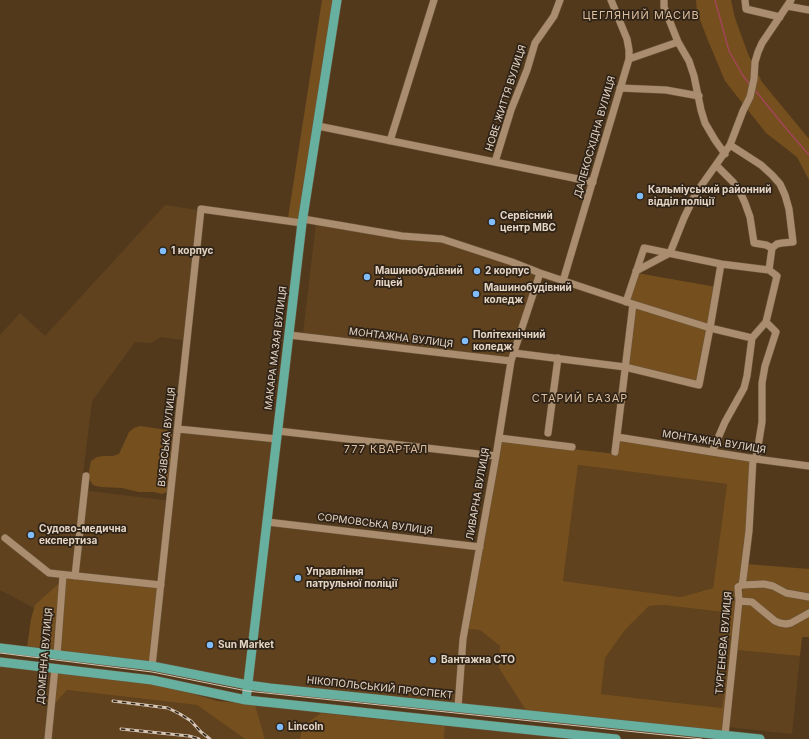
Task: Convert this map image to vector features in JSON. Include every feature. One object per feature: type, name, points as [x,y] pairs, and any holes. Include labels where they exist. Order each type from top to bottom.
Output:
[{"type":"main road","name":"МАКАРА МАЗАЯ ВУЛИЦЯ","points":[[246,700],[303,221],[337,0]]},
{"type":"main road","name":"НІКОПОЛЬСЬКИЙ ПРОСПЕКТ","points":[[0,648],[152,666],[248,685],[760,739]]},
{"type":"main road","name":"ДОМЕННА ВУЛИЦЯ","points":[[55,668],[57,655]]},
{"type":"main road","points":[[0,662],[152,680],[246,700],[613,739]]},
{"type":"main road","name":"ЛИВАРНА ВУЛИЦЯ","points":[[456,722],[458,707]]},
{"type":"street","points":[[390,141],[434,0]]},
{"type":"street","name":"НОВЕ ЖИТТЯ ВУЛИЦЯ","points":[[495,162],[511,110],[527,70],[535,43],[554,16],[560,0]]},
{"type":"street","name":"ДАЛЕКОСХІДНА ВУЛИЦЯ","points":[[563,281],[629,59],[627,39],[611,0]]},
{"type":"street","points":[[664,0],[664,7],[678,42],[689,61],[705,123],[725,154]]},
{"type":"street","points":[[745,0],[746,9],[780,17]]},
{"type":"street","points":[[636,272],[670,253],[696,193],[730,145],[750,97],[758,52],[762,43],[789,3],[809,10]]},
{"type":"street","points":[[629,59],[678,42]]},
{"type":"street","points":[[620,88],[666,90],[698,96]]},
{"type":"street","name":"НОВЕ ЖИТТЯ ВУЛИЦЯ","points":[[318,126],[592,182]]},
{"type":"street","points":[[730,145],[761,165],[780,184],[785,195],[789,209],[793,242],[777,244],[772,248],[768,270]]},
{"type":"street","points":[[716,165],[733,182],[740,192],[750,217],[754,243],[766,245],[772,248]]},
{"type":"street","name":"ВУЗІВСЬКА ВУЛИЦЯ","points":[[152,666],[201,209],[303,221]]},
{"type":"street","points":[[303,221],[402,236],[442,239],[630,303],[710,328],[752,338]]},
{"type":"street","points":[[615,452],[625,367],[630,303],[636,272],[644,248],[722,264],[768,270],[777,276],[766,322],[752,338],[744,388],[725,422],[712,452]]},
{"type":"street","points":[[514,353],[625,367],[699,385],[722,264]]},
{"type":"street","name":"ЛИВАРНА ВУЛИЦЯ","points":[[458,707],[463,638],[496,456],[511,361],[540,273]]},
{"type":"street","name":"ТУРГЕНЄВА ВУЛИЦЯ","points":[[725,735],[739,601],[738,587],[742,585],[749,531],[754,458],[762,422],[762,383],[765,366],[776,332],[766,322]]},
{"type":"street","name":"МОНТАЖНА ВУЛИЦЯ","points":[[289,335],[511,361]]},
{"type":"street","points":[[548,433],[558,358]]},
{"type":"street","points":[[178,429],[277,435],[496,456]]},
{"type":"street","name":"МОНТАЖНА ВУЛИЦЯ","points":[[617,437],[809,466]]},
{"type":"street","points":[[499,438],[572,447]]},
{"type":"street","points":[[75,576],[86,476]]},
{"type":"street","name":"СОРМОВСЬКА ВУЛИЦЯ","points":[[267,522],[480,546]]},
{"type":"street","points":[[5,538],[49,573],[161,585]]},
{"type":"street","name":"ДОМЕННА ВУЛИЦЯ","points":[[57,655],[63,575]]},
{"type":"street","points":[[742,585],[764,584],[773,586],[786,594],[809,597]]},
{"type":"street","points":[[739,601],[752,602],[775,621],[786,624],[791,623],[809,612]]},
{"type":"street","name":"ДОМЕННА ВУЛИЦЯ","points":[[48,739],[55,668]]},
{"type":"shaded area","points":[[322,0],[336,0],[301,220],[288,218]]},
{"type":"shaded area","points":[[696,0],[731,0],[735,18],[748,54],[762,82],[809,139],[809,180],[797,157],[766,133],[725,81],[697,12]]},
{"type":"shaded area","points":[[165,205],[197,210],[183,340],[161,337],[151,343],[135,342],[92,401],[81,490],[172,501],[180,432],[275,441],[246,683],[150,664],[0,590],[0,335],[20,313],[45,336]]},
{"type":"shaded area","points":[[316,223],[442,242],[511,264],[537,275],[510,359],[303,334]]},
{"type":"shaded area","points":[[637,273],[716,287],[710,327],[628,301]]},
{"type":"shaded area","points":[[634,306],[709,329],[698,383],[627,366]]},
{"type":"shaded area","points":[[140,426],[167,430],[172,435],[167,492],[162,494],[154,492],[139,492],[122,488],[93,485],[88,476],[91,461],[97,457],[119,454],[129,432]]},
{"type":"shaded area","points":[[618,440],[751,460],[747,530],[723,733],[527,712],[499,668],[500,646],[480,630],[467,629],[501,441],[616,454]],"holes":[[[578,465],[727,484],[713,588],[681,597],[563,581]],[[664,605],[722,612],[720,634],[731,636],[722,708],[601,694],[605,658],[625,630],[649,606]]]},
{"type":"shaded area","points":[[578,465],[727,484],[713,588],[681,597],[563,581]]},
{"type":"shaded area","points":[[268,525],[477,549],[456,705],[249,683]]},
{"type":"shaded area","points":[[746,564],[809,569],[809,637],[802,637],[800,656],[736,650]]},
{"type":"shaded area","points":[[66,577],[159,586],[150,664],[27,648],[31,619],[35,605]]},
{"type":"shaded area","points":[[664,605],[722,612],[731,635],[722,708],[601,694],[605,658],[625,630],[649,606]]},
{"type":"shaded area","points":[[467,629],[480,630],[500,646],[499,668],[527,712],[460,705]]},
{"type":"shaded area","points":[[736,650],[800,656],[792,734],[728,727]]},
{"type":"shaded area","points":[[0,664],[53,670],[46,739],[0,739]]},
{"type":"shaded area","points":[[58,671],[151,682],[218,701],[255,705],[265,739],[245,739],[197,705],[67,690],[54,705]]},
{"type":"shaded area","points":[[67,690],[197,705],[245,739],[51,739],[54,706]]},
{"type":"shaded area","points":[[255,705],[321,713],[302,726],[300,739],[265,739]]},
{"type":"shaded area","points":[[321,713],[445,726],[444,739],[300,739],[302,726]]},
{"type":"shaded area","points":[[445,726],[579,739],[444,739]]},
{"type":"waterway","points":[[715,0],[729,51],[750,85]]},
{"type":"waterway","points":[[754,89],[809,155]]},
{"type":"tram line","points":[[0,653],[152,672],[247,691],[702,739]]},
{"type":"railway","points":[[113,701],[168,708],[191,721],[210,739]]},
{"type":"railway","points":[[121,729],[189,736],[199,739]]},
{"type":"place","name":"Кальміуський районний відділ поліції","points":[[640,196]]},
{"type":"place","name":"Сервісний центр МВС","points":[[492,222]]},
{"type":"place","name":"1 корпус","points":[[163,251]]},
{"type":"place","name":"2 корпус","points":[[477,271]]},
{"type":"place","name":"Машинобудівний ліцей","points":[[367,277]]},
{"type":"place","name":"Машинобудівний коледж","points":[[476,294]]},
{"type":"place","name":"Політехнічний коледж","points":[[465,341]]},
{"type":"place","name":"Судово-медична експертиза","points":[[31,535]]},
{"type":"place","name":"Управління патрульної поліції","points":[[298,578]]},
{"type":"place","name":"Sun Market","points":[[210,645]]},
{"type":"place","name":"Вантажна СТО","points":[[433,660]]},
{"type":"place","name":"Lincoln","points":[[280,727]]},
{"type":"district","name":"ЦЕГЛЯНИЙ МАСИВ","points":[[641,16]]},
{"type":"district","name":"СТАРИЙ БАЗАР","points":[[580,399]]},
{"type":"district","name":"777 КВАРТАЛ","points":[[386,450]]}]
